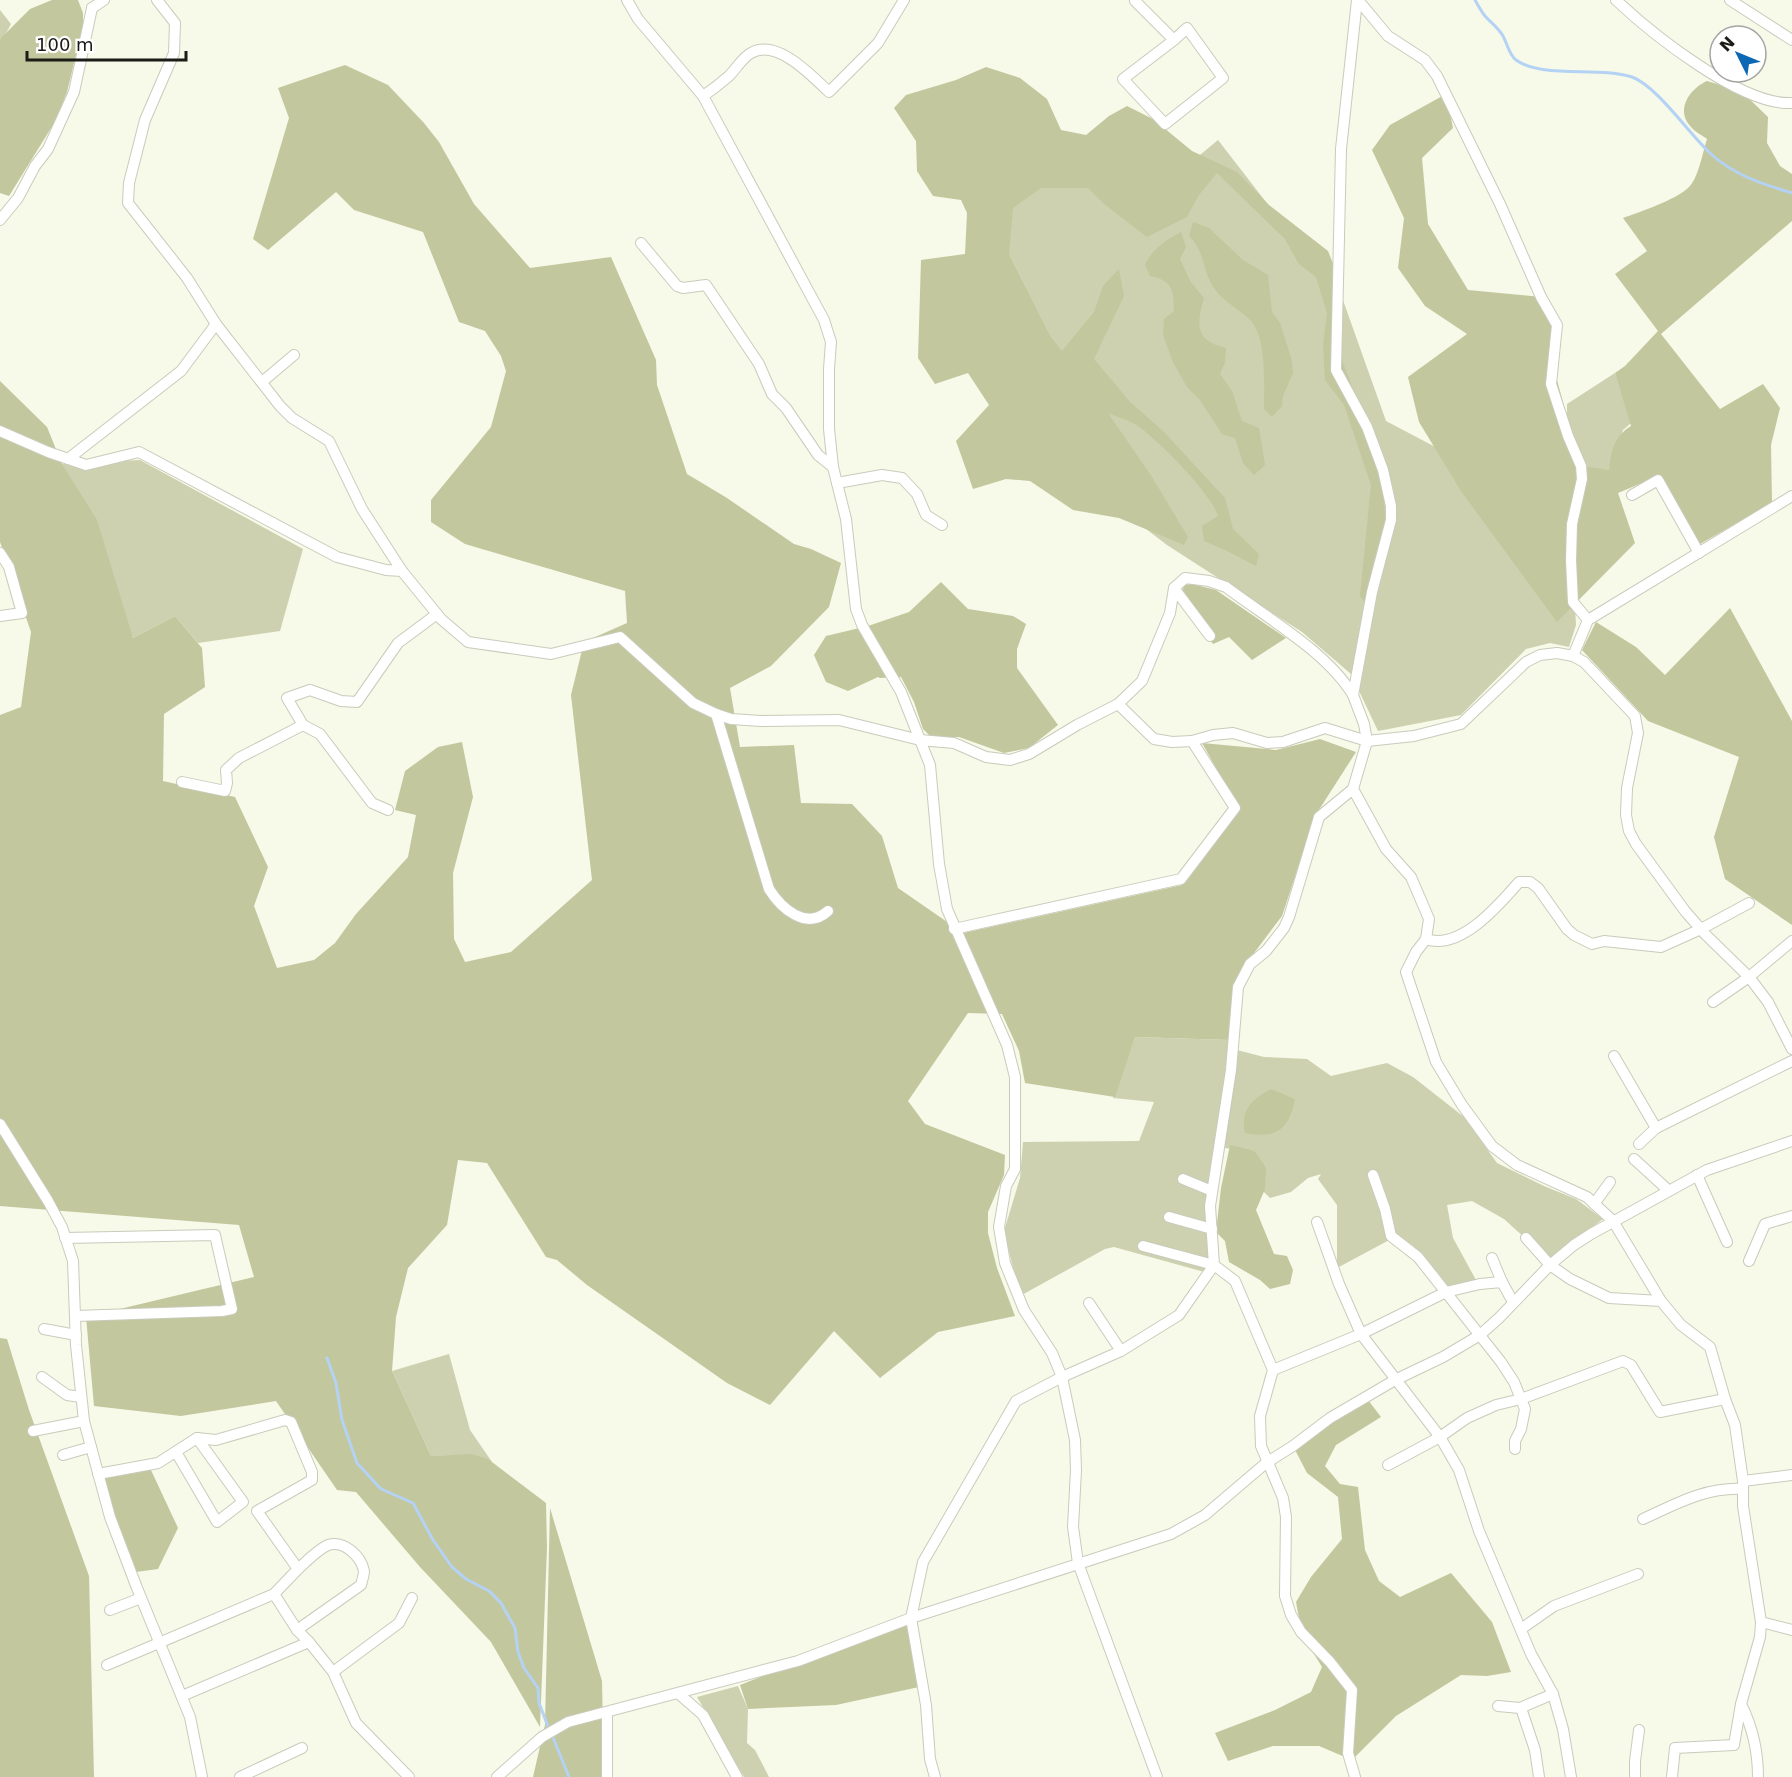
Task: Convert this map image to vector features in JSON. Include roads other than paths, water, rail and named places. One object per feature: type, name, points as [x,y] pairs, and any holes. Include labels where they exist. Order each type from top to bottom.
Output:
[{"type":"street","points":[[0,220],[18,198],[35,166],[48,149],[74,92],[88,4],[104,0]]},
{"type":"street","points":[[157,0],[176,23],[174,53],[145,120],[129,183],[128,203],[187,278],[216,324],[280,406],[292,418],[329,441],[362,509],[402,571],[437,614],[454,632],[468,642],[551,654],[620,637],[693,703],[731,719],[839,720],[920,740],[954,743],[986,757],[1010,760],[1029,754],[1118,704],[1142,681],[1170,613],[1174,588],[1185,578],[1209,581],[1226,587],[1314,652],[1336,672],[1353,695],[1364,724],[1367,741],[1353,789],[1319,818],[1284,928],[1266,951],[1250,964],[1238,987],[1231,1070],[1210,1206],[1214,1265],[1179,1316],[1121,1351],[1062,1377],[1016,1401],[923,1562],[911,1618],[926,1705],[930,1759],[935,1777]]},
{"type":"street","points":[[627,0],[638,19],[703,96],[824,320],[831,342],[829,429],[837,483],[846,519],[856,609],[862,625],[901,692],[930,765],[939,864],[947,909],[1007,1045],[1015,1077],[1014,1169],[1006,1186],[999,1227],[1005,1263],[1024,1310],[1052,1353],[1062,1377],[1075,1440],[1073,1527],[1078,1563],[1157,1777]]},
{"type":"street","points":[[703,96],[729,76],[749,54],[769,49],[805,69],[829,92],[878,43],[904,0]]},
{"type":"street","points":[[1357,0],[1388,36],[1425,60],[1437,76],[1500,204],[1541,297],[1557,325],[1551,384],[1568,436],[1581,466],[1582,479],[1572,524],[1570,560],[1573,602],[1588,620]]},
{"type":"street","points":[[1353,695],[1372,592],[1391,520],[1391,506],[1383,470],[1367,427],[1336,370],[1341,149],[1357,0]]},
{"type":"street","points":[[1616,0],[1664,41],[1718,76],[1770,102],[1792,103]]},
{"type":"street","points":[[1730,0],[1792,40]]},
{"type":"street","points":[[1135,1],[1174,40]]},
{"type":"street","points":[[1187,28],[1223,78],[1165,124],[1123,79],[1174,40],[1187,28]]},
{"type":"street","points":[[641,243],[676,286],[683,288],[706,285],[759,364],[772,394],[786,408],[818,455],[834,467]]},
{"type":"street","points":[[68,459],[182,370],[216,324]]},
{"type":"street","points":[[262,382],[294,355]]},
{"type":"street","points":[[0,431],[86,465],[139,452],[338,557],[386,570],[402,571]]},
{"type":"street","points":[[837,483],[882,475],[902,478],[917,494],[926,515],[942,525]]},
{"type":"street","points":[[1632,495],[1658,480],[1699,553]]},
{"type":"street","points":[[1573,656],[1588,620],[1792,496]]},
{"type":"street","points":[[0,553],[9,567],[22,613],[0,616]]},
{"type":"street","points":[[1174,588],[1210,636]]},
{"type":"street","points":[[388,810],[372,803],[362,792],[320,734],[303,725],[288,698],[310,690],[341,701],[357,702],[398,643],[437,614]]},
{"type":"street","points":[[1118,704],[1154,739],[1172,742],[1192,741],[1212,735],[1233,733],[1267,743],[1282,742],[1325,728],[1367,741],[1414,736],[1461,724],[1526,662],[1540,655],[1557,653],[1573,656],[1584,662],[1635,716],[1638,733],[1627,788],[1626,815],[1629,831],[1636,844],[1662,881],[1701,929],[1749,977],[1768,1002],[1792,1048]]},
{"type":"street","points":[[716,714],[769,890],[780,906],[802,918],[823,915],[828,911]]},
{"type":"street","points":[[182,782],[225,791],[228,783],[226,770],[239,758],[303,725]]},
{"type":"street","points":[[954,929],[1181,879],[1235,808],[1192,741]]},
{"type":"street","points":[[1353,789],[1386,849],[1412,877],[1429,919],[1426,939],[1416,952],[1407,972],[1430,1048],[1462,1105],[1492,1146],[1517,1165],[1587,1197],[1613,1221],[1661,1301],[1681,1325],[1710,1347],[1735,1425],[1743,1485],[1743,1506],[1761,1622],[1760,1637],[1741,1704],[1734,1745],[1675,1748],[1672,1777]]},
{"type":"street","points":[[1426,939],[1447,942],[1488,917],[1519,882],[1530,882],[1538,888],[1574,935],[1592,944],[1605,941],[1661,947],[1749,903]]},
{"type":"street","points":[[1713,1002],[1749,977],[1792,941]]},
{"type":"street","points":[[1614,1056],[1656,1128]]},
{"type":"street","points":[[1639,1144],[1656,1128],[1792,1061]]},
{"type":"street","points":[[0,1124],[48,1201],[66,1238],[74,1261],[76,1335],[84,1421],[110,1517],[190,1717],[202,1777]]},
{"type":"street","points":[[497,1777],[542,1737],[568,1722],[798,1661],[911,1618],[1179,1530],[1205,1515],[1266,1463],[1330,1418],[1480,1335],[1550,1265],[1574,1245],[1697,1175],[1725,1162],[1792,1141]]},
{"type":"street","points":[[1634,1159],[1668,1190]]},
{"type":"street","points":[[1373,1175],[1385,1209],[1391,1236],[1419,1257],[1514,1382],[1525,1409],[1521,1429],[1515,1441],[1515,1449]]},
{"type":"street","points":[[1697,1175],[1727,1242]]},
{"type":"street","points":[[1182,1179],[1212,1191]]},
{"type":"street","points":[[1594,1204],[1610,1182]]},
{"type":"street","points":[[1749,1261],[1765,1224],[1792,1216]]},
{"type":"street","points":[[1169,1217],[1212,1229]]},
{"type":"street","points":[[1317,1222],[1339,1284],[1361,1334],[1440,1437],[1459,1470],[1479,1531],[1536,1665],[1552,1694],[1563,1729],[1571,1777]]},
{"type":"street","points":[[66,1238],[215,1235],[232,1309],[75,1316]]},
{"type":"street","points":[[1526,1238],[1550,1265],[1570,1279],[1609,1298],[1661,1301]]},
{"type":"street","points":[[1143,1246],[1214,1265],[1236,1281],[1273,1370],[1260,1416],[1261,1446],[1266,1463],[1283,1498],[1286,1517],[1285,1596],[1291,1615],[1301,1632],[1330,1662],[1352,1690],[1348,1753],[1355,1777]]},
{"type":"street","points":[[1492,1258],[1513,1302]]},
{"type":"street","points":[[1273,1370],[1361,1334],[1446,1292],[1480,1284],[1502,1282]]},
{"type":"street","points":[[1089,1304],[1121,1351]]},
{"type":"street","points":[[44,1329],[76,1335]]},
{"type":"street","points":[[1388,1465],[1440,1437],[1467,1418],[1496,1405],[1521,1399],[1623,1361],[1631,1365],[1660,1412],[1725,1399]]},
{"type":"street","points":[[42,1377],[67,1395],[81,1397]]},
{"type":"street","points":[[99,1474],[158,1463],[196,1438],[216,1440],[285,1420],[291,1422],[312,1472],[312,1480],[257,1511]]},
{"type":"street","points":[[33,1431],[84,1421]]},
{"type":"street","points":[[196,1438],[243,1502],[257,1511],[298,1569]]},
{"type":"street","points":[[63,1455],[91,1447]]},
{"type":"street","points":[[176,1452],[217,1522],[243,1502]]},
{"type":"street","points":[[1643,1520],[1700,1493],[1792,1475]]},
{"type":"street","points":[[107,1665],[274,1594],[298,1569],[328,1545],[337,1544],[350,1549],[364,1573],[361,1585],[297,1630]]},
{"type":"street","points":[[1521,1629],[1554,1606],[1638,1574]]},
{"type":"street","points":[[274,1594],[297,1630],[333,1672],[356,1723],[409,1777]]},
{"type":"street","points":[[110,1610],[141,1598]]},
{"type":"street","points":[[333,1672],[399,1623],[412,1598]]},
{"type":"street","points":[[1761,1622],[1792,1630]]},
{"type":"street","points":[[182,1696],[309,1642]]},
{"type":"street","points":[[679,1694],[703,1715],[737,1777]]},
{"type":"street","points":[[1498,1706],[1521,1708],[1552,1694]]},
{"type":"street","points":[[1741,1704],[1747,1715],[1754,1742],[1758,1777]]},
{"type":"street","points":[[1521,1708],[1535,1750],[1539,1777]]},
{"type":"street","points":[[606,1777],[607,1713]]},
{"type":"street","points":[[1635,1777],[1639,1730]]},
{"type":"street","points":[[240,1777],[302,1748]]},
{"type":"waterway","points":[[1475,0],[1485,16],[1501,33],[1516,60],[1527,66],[1541,69],[1604,72],[1632,77],[1652,90],[1703,146],[1729,168],[1749,178],[1792,193]]},
{"type":"waterway","points":[[327,1358],[336,1383],[342,1420],[357,1463],[381,1489],[413,1503],[433,1540],[452,1567],[466,1579],[489,1591],[501,1603],[515,1628],[518,1652],[524,1668],[538,1688],[539,1703],[549,1729]]},
{"type":"waterway","points":[[552,1735],[569,1777]]}]
